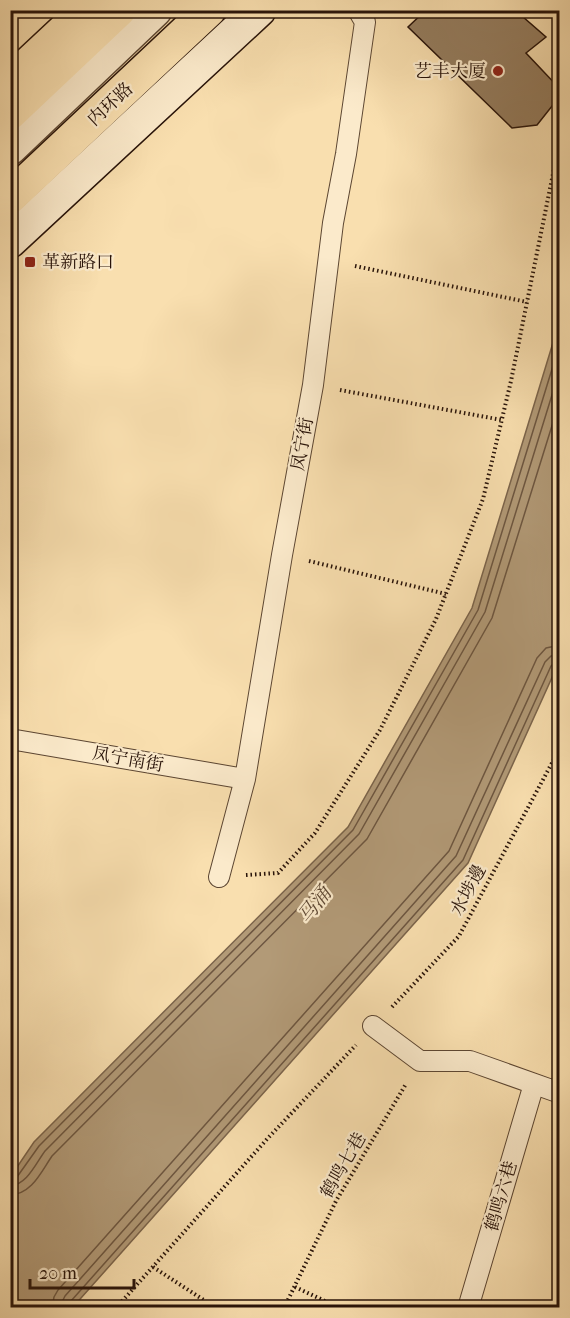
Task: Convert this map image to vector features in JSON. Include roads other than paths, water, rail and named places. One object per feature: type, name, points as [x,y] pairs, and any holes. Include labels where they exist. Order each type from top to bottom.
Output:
[{"type":"main road","points":[[10,81],[86,10]]},
{"type":"main road","points":[[10,113],[119,10]]},
{"type":"main road","points":[[10,148],[155,10]]},
{"type":"main road","points":[[10,204],[210,10]]},
{"type":"main road","name":"内环路","points":[[10,197],[210,10]]},
{"type":"main road","points":[[10,241],[259,10]]},
{"type":"main road","points":[[10,60],[61,34]]},
{"type":"lane","name":"凤宁街","points":[[219,877],[245,779],[313,385],[333,224],[346,154],[365,22],[358,10]]},
{"type":"lane","name":"凤宁南街","points":[[10,739],[245,779]]},
{"type":"lane","points":[[373,1026],[420,1060],[470,1061],[560,1094]]},
{"type":"lane","name":"鹤鸣六巷","points":[[468,1308],[534,1084]]},
{"type":"water","name":"马涌","points":[[559,323],[559,662],[468,863],[73,1307],[11,1307],[11,1176],[34,1142],[348,827],[472,608]]},
{"type":"place","name":"艺丰大厦","points":[[498,71]]},
{"type":"place","name":"革新路口","points":[[30,262]]}]
